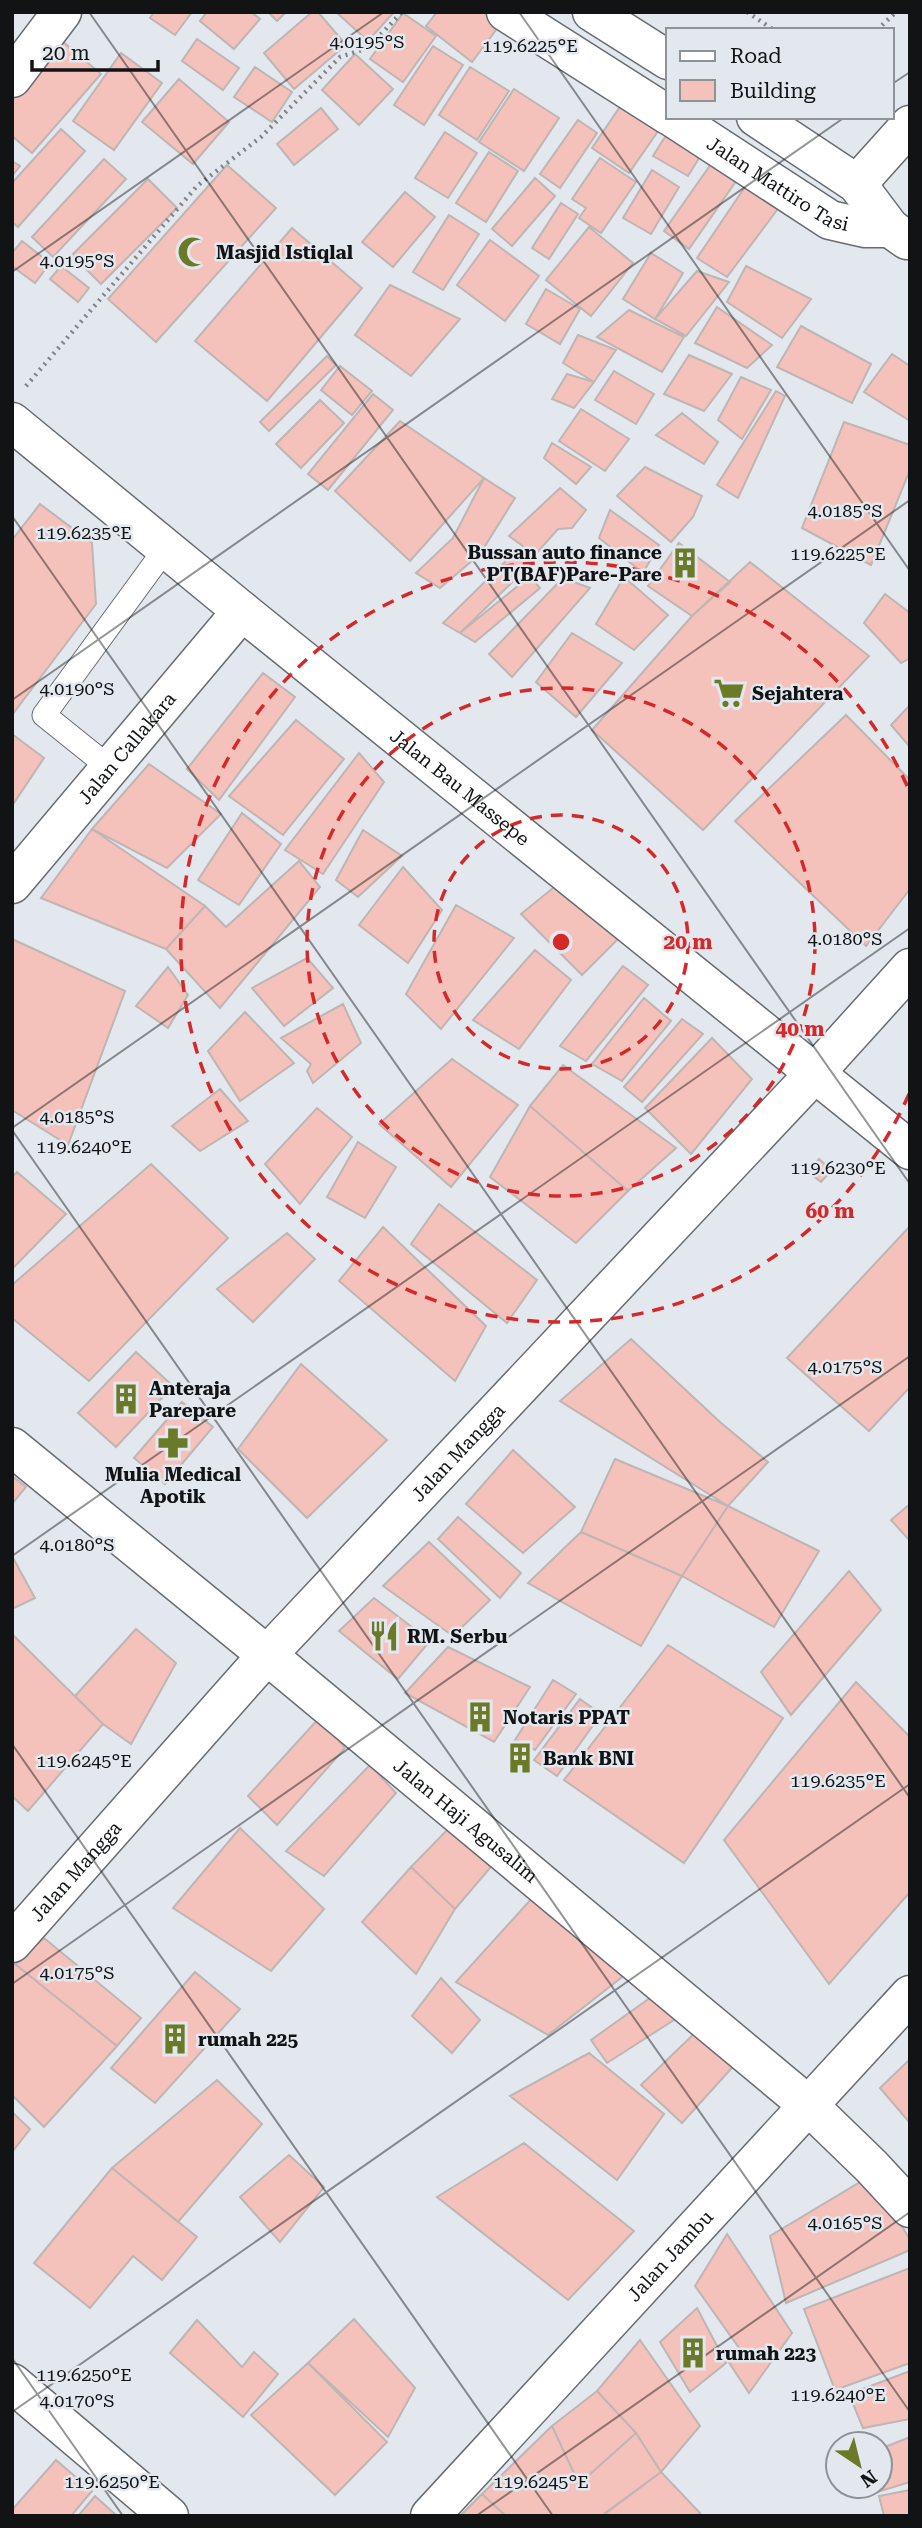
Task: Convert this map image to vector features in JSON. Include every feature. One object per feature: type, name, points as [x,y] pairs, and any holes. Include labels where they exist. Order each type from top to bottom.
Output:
[{"type":"main road","points":[[12,78],[62,12]]},
{"type":"main road","name":"Jalan Mattiro Tasi","points":[[506,12],[666,113]]},
{"type":"main road","points":[[592,12],[666,59]]},
{"type":"main road","name":"Jalan Mattiro Tasi","points":[[675,119],[830,220],[900,235]]},
{"type":"main road","name":"Jalan Mattiro Tasi","points":[[759,119],[857,184],[900,235]]},
{"type":"main road","points":[[857,184],[910,125]]},
{"type":"main road","name":"Jalan Bau Massepe","points":[[17,406],[166,548],[910,1150]]},
{"type":"main road","name":"Jalan Callakara","points":[[12,884],[242,611]]},
{"type":"main road","name":"Jalan Mangga","points":[[12,1943],[267,1655],[815,1073],[910,968]]},
{"type":"main road","name":"Jalan Haji Agusalim","points":[[12,1447],[267,1655],[808,2105],[872,2166],[910,2207]]},
{"type":"main road","name":"Jalan Jambu","points":[[430,2516],[910,1995]]},
{"type":"main road","points":[[12,2384],[169,2516]]},
{"type":"lane","points":[[110,768],[44,715],[166,548]]},
{"type":"path","points":[[17,406],[197,186],[261,137],[341,57],[368,48],[402,12]]},
{"type":"path","points":[[747,12],[771,28]]},
{"type":"path","points":[[879,28],[896,12]]},
{"type":"building","points":[[154,12],[192,12],[175,35],[150,18]]},
{"type":"building","points":[[207,12],[251,12],[260,19],[234,49],[200,21]]},
{"type":"building","points":[[268,12],[286,12],[277,21]]},
{"type":"building","points":[[312,12],[318,12],[346,45],[294,89],[264,53]]},
{"type":"building","points":[[336,12],[394,12],[368,41]]},
{"type":"building","points":[[437,12],[490,12],[502,22],[472,62],[426,26]]},
{"type":"building","points":[[403,13],[436,36],[403,82],[370,59]]},
{"type":"building","points":[[197,39],[239,68],[223,90],[182,61]]},
{"type":"building","points":[[61,40],[101,74],[32,153],[12,136],[12,95]]},
{"type":"building","points":[[433,46],[463,65],[424,125],[394,105]]},
{"type":"building","points":[[121,53],[162,83],[114,150],[73,121]]},
{"type":"building","points":[[355,54],[393,89],[359,125],[322,90]]},
{"type":"building","points":[[255,67],[292,92],[272,122],[234,97]]},
{"type":"building","points":[[470,67],[509,91],[477,140],[439,115]]},
{"type":"building","points":[[179,79],[229,122],[193,164],[142,122]]},
{"type":"building","points":[[514,89],[559,118],[524,171],[479,142]]},
{"type":"building","points":[[628,95],[665,121],[629,173],[592,148]]},
{"type":"building","points":[[321,108],[338,129],[294,165],[277,144]]},
{"type":"building","points":[[578,120],[597,133],[560,188],[540,174]]},
{"type":"building","points":[[61,129],[85,151],[18,227],[12,222],[12,183]]},
{"type":"building","points":[[670,129],[704,150],[688,176],[653,156]]},
{"type":"building","points":[[445,132],[477,153],[448,198],[415,178]]},
{"type":"building","points":[[489,152],[518,171],[486,222],[456,203]]},
{"type":"building","points":[[716,157],[741,174],[689,249],[664,231]]},
{"type":"building","points":[[600,158],[636,182],[601,233],[579,218],[586,208],[572,199]]},
{"type":"building","points":[[104,159],[126,179],[53,257],[32,237]]},
{"type":"building","points":[[12,161],[20,166],[12,176]]},
{"type":"building","name":"Masjid Istiqlal","points":[[227,165],[276,208],[156,342],[108,299]]},
{"type":"building","points":[[652,170],[679,187],[651,234],[623,218]]},
{"type":"building","points":[[535,178],[555,196],[512,246],[492,229]]},
{"type":"building","points":[[148,179],[177,208],[101,284],[72,255]]},
{"type":"building","points":[[749,181],[786,198],[727,277],[697,258]]},
{"type":"building","points":[[405,192],[435,217],[393,267],[362,242]]},
{"type":"building","points":[[561,203],[578,214],[549,259],[532,248]]},
{"type":"building","points":[[449,215],[479,234],[443,290],[413,272]]},
{"type":"building","points":[[589,227],[633,263],[591,316],[546,280]]},
{"type":"building","points":[[292,228],[362,288],[267,401],[195,341]]},
{"type":"building","points":[[490,240],[539,276],[505,321],[457,285]]},
{"type":"building","points":[[22,241],[50,263],[35,283],[12,266],[12,253]]},
{"type":"building","points":[[651,253],[683,273],[655,319],[623,299]]},
{"type":"building","points":[[61,266],[89,288],[78,302],[50,279]]},
{"type":"building","points":[[746,266],[811,299],[782,338],[727,302]]},
{"type":"building","points":[[697,271],[729,282],[686,336],[655,319]]},
{"type":"building","points":[[390,285],[460,319],[411,376],[355,335]]},
{"type":"building","points":[[546,289],[580,309],[560,344],[526,324]]},
{"type":"building","points":[[717,307],[772,345],[747,368],[695,343]]},
{"type":"building","points":[[629,310],[684,337],[662,372],[597,337]]},
{"type":"building","points":[[801,326],[871,364],[852,403],[777,367]]},
{"type":"building","points":[[578,335],[616,350],[594,382],[563,363]]},
{"type":"building","points":[[892,354],[910,366],[910,421],[864,392]]},
{"type":"building","points":[[689,355],[732,374],[704,411],[664,394]]},
{"type":"building","points":[[327,356],[336,365],[269,431],[260,422]]},
{"type":"building","points":[[340,366],[372,391],[352,415],[321,390]]},
{"type":"building","points":[[614,371],[654,394],[636,424],[595,400]]},
{"type":"building","points":[[567,374],[594,382],[574,408],[552,399]]},
{"type":"building","points":[[741,377],[771,390],[742,439],[718,420]]},
{"type":"building","points":[[776,391],[785,396],[738,498],[717,485]]},
{"type":"building","points":[[373,394],[393,410],[328,490],[308,474]]},
{"type":"building","points":[[320,400],[344,423],[301,468],[276,444]]},
{"type":"building","points":[[581,409],[629,439],[605,471],[559,441]]},
{"type":"building","points":[[682,413],[718,442],[704,464],[656,435]]},
{"type":"building","points":[[400,421],[484,478],[410,561],[335,491]]},
{"type":"building","points":[[844,422],[910,445],[910,470],[871,565],[802,528]]},
{"type":"building","points":[[552,443],[591,467],[576,484],[544,458]]},
{"type":"building","points":[[645,467],[702,496],[693,517],[671,542],[617,496]]},
{"type":"building","points":[[484,478],[515,498],[480,554],[440,588],[416,573],[453,538]]},
{"type":"building","points":[[560,488],[586,510],[572,528],[558,529],[535,555],[509,536]]},
{"type":"building","points":[[40,504],[92,543],[96,604],[12,715],[12,540]]},
{"type":"building","points":[[610,510],[659,545],[643,573],[599,538]]},
{"type":"building","name":"Bussan auto finance PT(BAF)Pare-Pare","points":[[679,543],[730,582],[692,616],[648,586]]},
{"type":"building","points":[[516,551],[533,562],[460,633],[443,623]]},
{"type":"building","name":"Sejahtera","points":[[750,562],[869,656],[703,830],[592,730],[692,616]]},
{"type":"building","points":[[530,576],[540,588],[475,642],[460,633]]},
{"type":"building","points":[[624,577],[668,615],[634,650],[596,624]]},
{"type":"building","points":[[563,578],[590,588],[512,677],[489,654]]},
{"type":"building","points":[[885,594],[910,613],[910,658],[901,663],[864,623]]},
{"type":"building","points":[[572,633],[622,663],[576,717],[536,682]]},
{"type":"building","points":[[263,673],[295,697],[219,800],[187,769]]},
{"type":"building","points":[[910,705],[910,747],[891,725]]},
{"type":"building","points":[[846,715],[910,780],[910,889],[866,946],[735,821]]},
{"type":"building","points":[[296,720],[344,759],[283,835],[229,796]]},
{"type":"building","points":[[12,734],[44,758],[12,806]]},
{"type":"building","points":[[359,753],[384,782],[323,874],[285,850]]},
{"type":"building","points":[[149,764],[221,814],[167,868],[92,829]]},
{"type":"building","points":[[242,813],[281,844],[239,905],[198,880]]},
{"type":"building","points":[[92,829],[205,906],[166,949],[41,898]]},
{"type":"building","points":[[363,830],[402,856],[358,897],[336,880]]},
{"type":"building","points":[[299,861],[320,887],[220,1008],[166,949],[205,906],[226,927]]},
{"type":"building","points":[[403,867],[442,910],[408,963],[359,925]]},
{"type":"building","points":[[558,884],[622,935],[582,975],[521,914]]},
{"type":"building","points":[[456,905],[514,938],[441,1029],[406,994]]},
{"type":"building","points":[[12,939],[125,991],[68,1145],[12,1110]]},
{"type":"building","points":[[535,950],[571,980],[519,1049],[473,1020]]},
{"type":"building","points":[[307,958],[333,988],[284,1026],[252,988]]},
{"type":"building","points":[[623,966],[648,985],[586,1061],[560,1046]]},
{"type":"building","points":[[168,967],[188,995],[168,1028],[136,1006]]},
{"type":"building","points":[[644,998],[671,1021],[622,1081],[592,1064]]},
{"type":"building","points":[[343,1004],[361,1043],[313,1083],[307,1071],[311,1064],[281,1038]]},
{"type":"building","points":[[245,1012],[294,1063],[240,1101],[208,1051]]},
{"type":"building","points":[[682,1019],[703,1034],[642,1102],[624,1087]]},
{"type":"building","points":[[712,1038],[752,1079],[691,1154],[645,1108]]},
{"type":"building","points":[[452,1059],[518,1105],[451,1187],[379,1124]]},
{"type":"building","points":[[563,1065],[676,1148],[628,1191],[530,1106]]},
{"type":"building","points":[[220,1089],[248,1121],[200,1151],[172,1126]]},
{"type":"building","points":[[530,1106],[628,1191],[576,1243],[490,1177]]},
{"type":"building","points":[[317,1108],[352,1137],[300,1204],[265,1164]]},
{"type":"building","points":[[358,1142],[396,1167],[365,1218],[327,1197]]},
{"type":"building","points":[[819,1159],[832,1170],[821,1182],[808,1172]]},
{"type":"building","points":[[151,1164],[228,1238],[89,1381],[12,1318],[12,1285]]},
{"type":"building","points":[[17,1172],[66,1214],[12,1269],[12,1177]]},
{"type":"building","points":[[439,1204],[537,1280],[507,1323],[411,1244]]},
{"type":"building","points":[[910,1226],[910,1387],[869,1431],[787,1358]]},
{"type":"building","points":[[383,1227],[486,1326],[455,1381],[339,1281]]},
{"type":"building","points":[[287,1233],[315,1259],[253,1322],[217,1289]]},
{"type":"building","points":[[631,1339],[720,1422],[768,1462],[728,1506],[560,1401]]},
{"type":"building","name":"Anteraja Parepare","points":[[136,1352],[173,1386],[116,1447],[78,1413]]},
{"type":"building","points":[[301,1364],[387,1440],[307,1518],[238,1449]]},
{"type":"building","name":"Mulia Medical Apotik","points":[[182,1402],[213,1427],[165,1484],[134,1458]]},
{"type":"building","points":[[513,1450],[575,1507],[523,1553],[466,1504]]},
{"type":"building","points":[[615,1459],[728,1506],[682,1576],[581,1532]]},
{"type":"building","points":[[12,1476],[26,1487],[12,1504]]},
{"type":"building","points":[[910,1504],[910,1541],[891,1520]]},
{"type":"building","points":[[728,1506],[819,1551],[774,1627],[682,1576]]},
{"type":"building","points":[[458,1517],[521,1573],[500,1598],[438,1539]]},
{"type":"building","points":[[581,1532],[682,1576],[641,1646],[528,1583]]},
{"type":"building","points":[[429,1542],[490,1600],[453,1636],[383,1586]]},
{"type":"building","points":[[12,1556],[35,1598],[12,1609]]},
{"type":"building","points":[[849,1571],[881,1610],[791,1715],[761,1672]]},
{"type":"building","name":"RM. Serbu","points":[[374,1598],[430,1641],[398,1679],[339,1631]]},
{"type":"building","points":[[136,1629],[176,1663],[131,1744],[103,1724],[75,1696]]},
{"type":"building","points":[[12,1634],[103,1724],[28,1811],[12,1796]]},
{"type":"building","points":[[668,1645],[783,1718],[684,1863],[564,1780]]},
{"type":"building","name":"Notaris PPAT","points":[[448,1647],[530,1687],[494,1742],[405,1693]]},
{"type":"building","points":[[553,1680],[576,1694],[535,1750],[515,1740]]},
{"type":"building","points":[[856,1682],[910,1737],[910,1892],[829,1984],[724,1840]]},
{"type":"building","points":[[580,1699],[601,1714],[557,1776],[534,1760]]},
{"type":"building","points":[[320,1717],[345,1748],[277,1825],[248,1796]]},
{"type":"building","name":"Bank BNI","points":[[519,1750],[529,1756],[519,1769],[510,1760]]},
{"type":"building","points":[[370,1765],[396,1793],[324,1876],[286,1851]]},
{"type":"building","points":[[456,1821],[496,1861],[455,1909],[411,1867]]},
{"type":"building","points":[[240,1828],[324,1909],[271,1971],[173,1908]]},
{"type":"building","points":[[411,1867],[455,1909],[416,1974],[362,1922]]},
{"type":"building","points":[[534,1896],[626,1974],[548,2035],[456,1982]]},
{"type":"building","points":[[44,1938],[141,2018],[117,2046],[15,1964]]},
{"type":"building","points":[[15,1964],[117,2046],[44,2127],[12,2095],[12,1966]]},
{"type":"building","name":"rumah 225","points":[[195,1972],[240,2009],[155,2103],[111,2068]]},
{"type":"building","points":[[441,1978],[480,2020],[452,2053],[412,2016]]},
{"type":"building","points":[[654,1995],[677,2018],[607,2063],[591,2040]]},
{"type":"building","points":[[700,2028],[739,2060],[682,2123],[641,2085]]},
{"type":"building","points":[[589,2053],[664,2114],[617,2180],[510,2096]]},
{"type":"building","points":[[910,2059],[910,2123],[880,2088]]},
{"type":"building","points":[[217,2080],[262,2124],[178,2222],[112,2168]]},
{"type":"building","points":[[12,2112],[30,2129],[12,2152]]},
{"type":"building","points":[[524,2143],[634,2231],[568,2300],[437,2197]]},
{"type":"building","points":[[289,2155],[324,2187],[280,2242],[240,2197]]},
{"type":"building","points":[[112,2168],[197,2237],[162,2280],[133,2256],[90,2308],[34,2263]]},
{"type":"building","points":[[872,2175],[910,2240],[910,2250],[786,2303],[770,2236]]},
{"type":"building","points":[[727,2234],[792,2333],[749,2393],[728,2361],[739,2348],[695,2286]]},
{"type":"building","points":[[910,2268],[910,2363],[835,2390],[804,2309]]},
{"type":"building","name":"rumah 223","points":[[697,2308],[726,2363],[690,2392],[660,2342]]},
{"type":"building","points":[[354,2319],[415,2388],[388,2437],[308,2363]]},
{"type":"building","points":[[197,2320],[242,2367],[254,2352],[278,2374],[243,2417],[170,2353]]},
{"type":"building","points":[[640,2340],[700,2426],[661,2472],[636,2433],[597,2391]]},
{"type":"building","points":[[308,2363],[387,2442],[335,2495],[251,2415]]},
{"type":"building","points":[[910,2371],[910,2419],[863,2428],[849,2394]]},
{"type":"building","points":[[597,2391],[636,2433],[579,2484],[552,2426]]},
{"type":"building","points":[[552,2426],[579,2484],[636,2433],[661,2472],[602,2516],[506,2516],[482,2494]]},
{"type":"building","points":[[910,2437],[910,2482],[894,2487],[894,2443]]},
{"type":"building","points":[[56,2460],[92,2491],[71,2516],[12,2516],[12,2510]]},
{"type":"building","points":[[661,2472],[700,2513],[697,2516],[608,2516],[605,2513]]},
{"type":"building","points":[[910,2490],[910,2516],[884,2516],[880,2500],[894,2500],[894,2493]]},
{"type":"building","points":[[482,2494],[506,2516],[460,2516]]},
{"type":"building","points":[[95,2496],[117,2516],[78,2516]]},
{"type":"place","name":"Masjid Istiqlal","points":[[193,252]]},
{"type":"place","name":"Bussan auto finance PT(BAF)Pare-Pare","points":[[685,563]]},
{"type":"place","name":"Sejahtera","points":[[729,693]]},
{"type":"place","name":"Anteraja Parepare","points":[[126,1399]]},
{"type":"place","name":"Mulia Medical Apotik","points":[[173,1443]]},
{"type":"place","name":"RM. Serbu","points":[[384,1636]]},
{"type":"place","name":"Notaris PPAT","points":[[480,1717]]},
{"type":"place","name":"Bank BNI","points":[[520,1758]]},
{"type":"place","name":"rumah 225","points":[[175,2039]]},
{"type":"place","name":"rumah 223","points":[[693,2353]]}]
